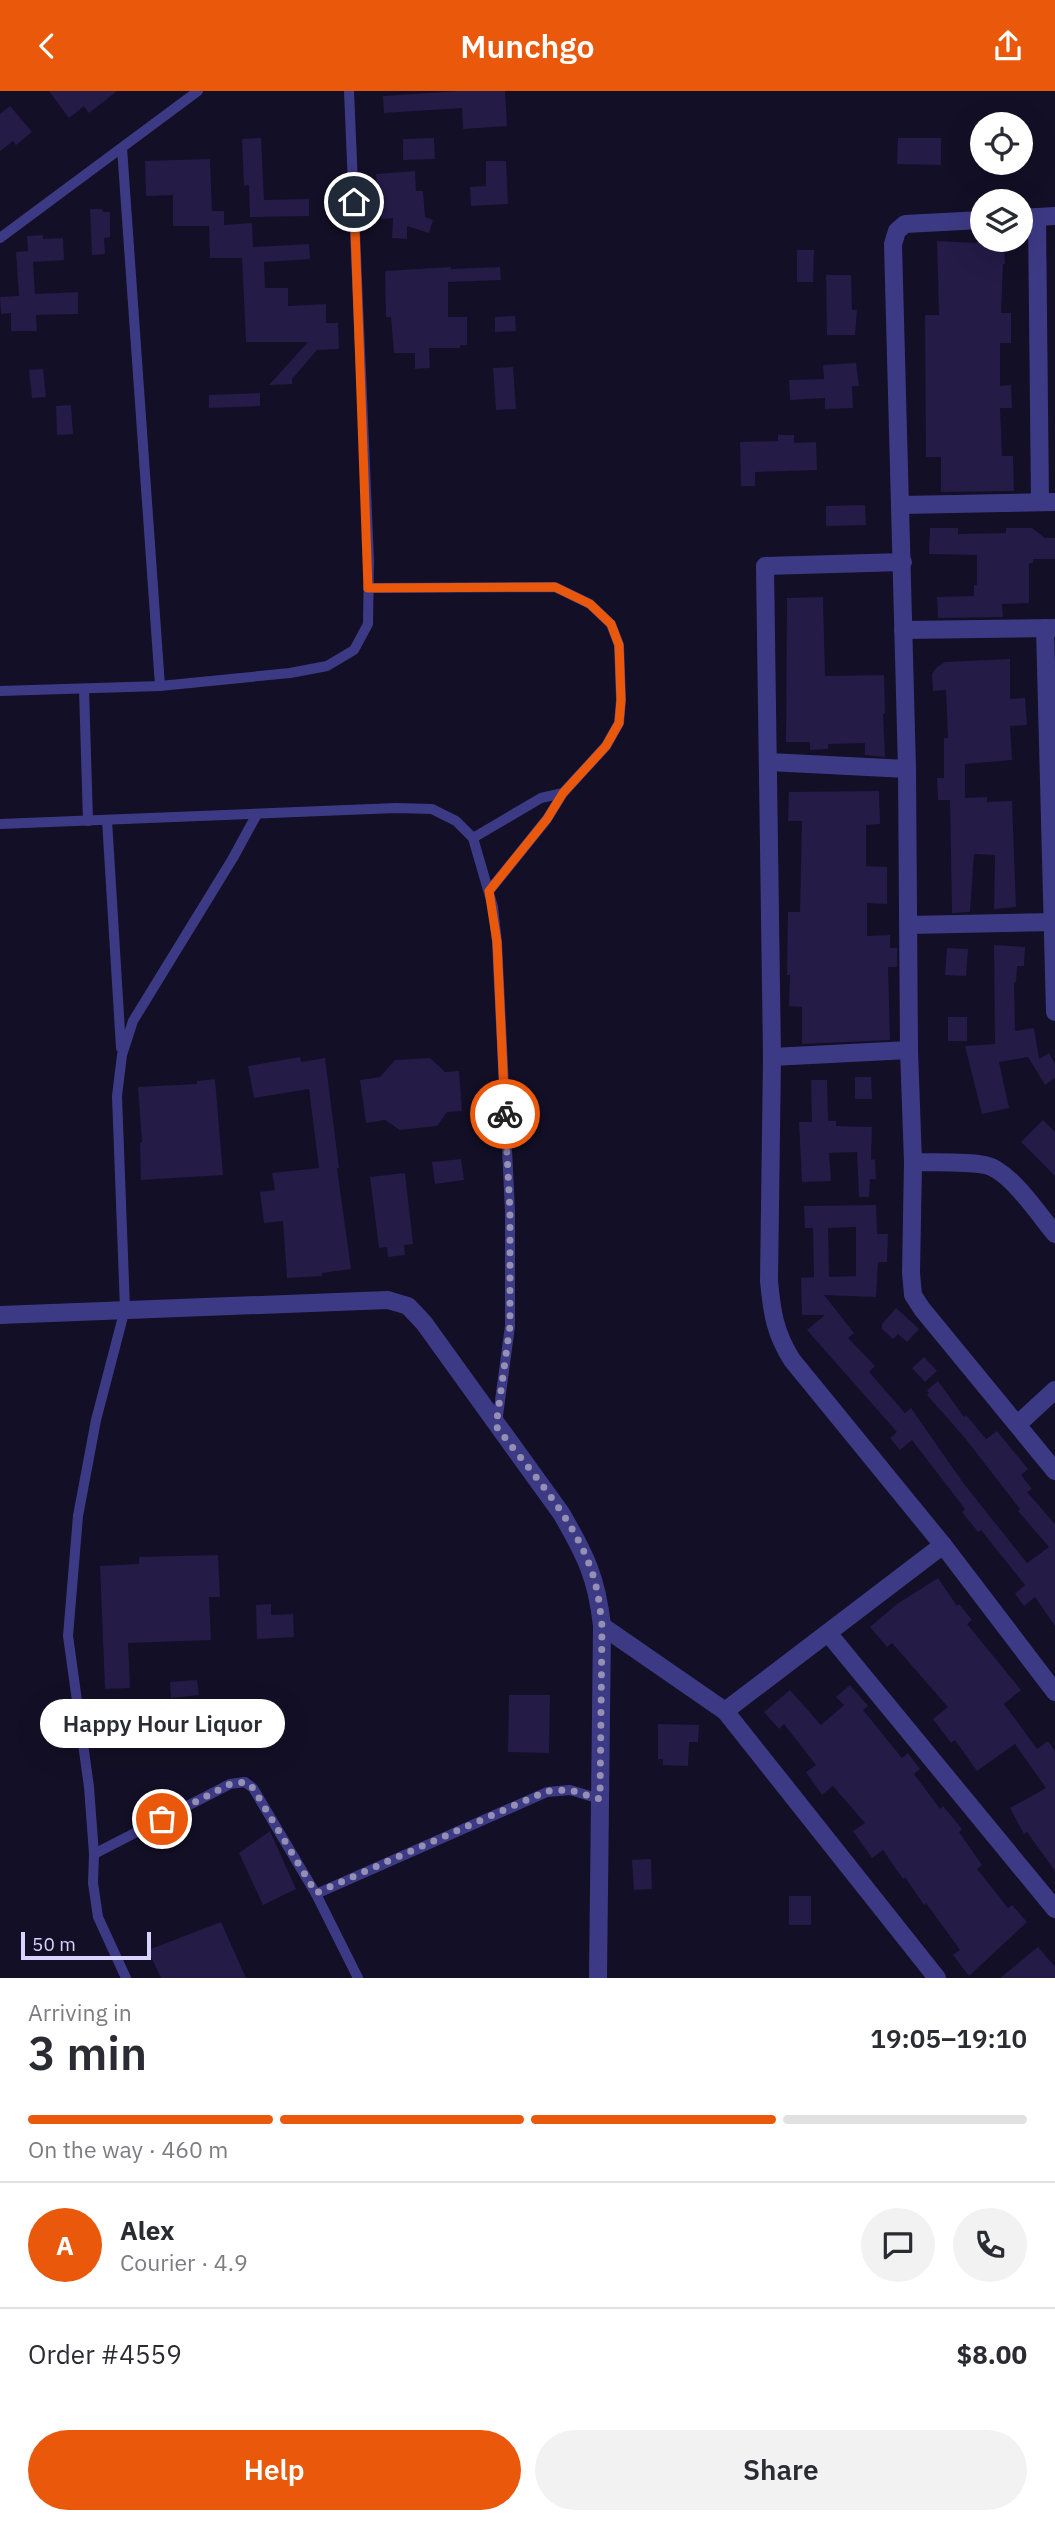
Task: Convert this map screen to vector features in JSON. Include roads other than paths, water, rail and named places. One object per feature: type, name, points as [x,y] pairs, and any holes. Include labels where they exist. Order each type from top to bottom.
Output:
[{"type":"street","points":[[901,505],[1047,502],[1037,217]]},
{"type":"street","points":[[970,221],[905,224],[897,231],[893,244],[908,769],[909,1050],[913,1162],[911,1273],[913,1295],[1055,1471]]},
{"type":"street","points":[[902,562],[765,566],[772,1057],[769,1281],[772,1317],[780,1342],[792,1360],[943,1545],[1055,1692]]},
{"type":"street","points":[[904,630],[1050,628],[1055,1012]]},
{"type":"street","points":[[769,762],[908,769]]},
{"type":"street","points":[[909,925],[1054,922]]},
{"type":"street","points":[[772,1057],[909,1050]]},
{"type":"street","points":[[913,1162],[987,1165],[1004,1175],[1055,1234]]},
{"type":"street","points":[[0,1315],[388,1300],[408,1306],[424,1323],[561,1513],[592,1570],[602,1626],[598,1978]]},
{"type":"street","points":[[1018,1424],[1055,1389]]},
{"type":"street","points":[[725,1711],[943,1545]]},
{"type":"street","points":[[602,1626],[725,1711],[937,1978]]},
{"type":"street","points":[[828,1633],[1052,1900]]},
{"type":"lane","points":[[0,238],[198,91]]},
{"type":"lane","points":[[0,691],[160,686],[290,673],[327,666],[354,650],[368,624],[368,588],[349,91]]},
{"type":"lane","points":[[122,148],[160,686]]},
{"type":"lane","points":[[368,588],[555,587],[590,604],[611,624],[619,645],[619,723],[606,746],[563,793],[547,819],[489,891]]},
{"type":"lane","points":[[84,689],[88,821]]},
{"type":"lane","points":[[473,838],[541,798],[563,793]]},
{"type":"lane","points":[[0,824],[396,808],[432,809],[456,821],[473,838],[489,891],[497,942],[510,1211],[510,1326],[496,1426]]},
{"type":"lane","points":[[122,1055],[133,1021],[257,814]]},
{"type":"lane","points":[[107,820],[122,1055],[117,1096],[125,1309],[96,1420],[78,1517],[68,1636],[89,1787],[97,1917],[126,1978]]},
{"type":"lane","points":[[94,1854],[230,1784],[245,1782],[253,1788],[316,1893],[358,1978]]},
{"type":"lane","points":[[316,1893],[547,1791],[570,1790],[600,1799]]},
{"type":"place","name":"Happy Hour Liquor","points":[[162,1819]]}]
